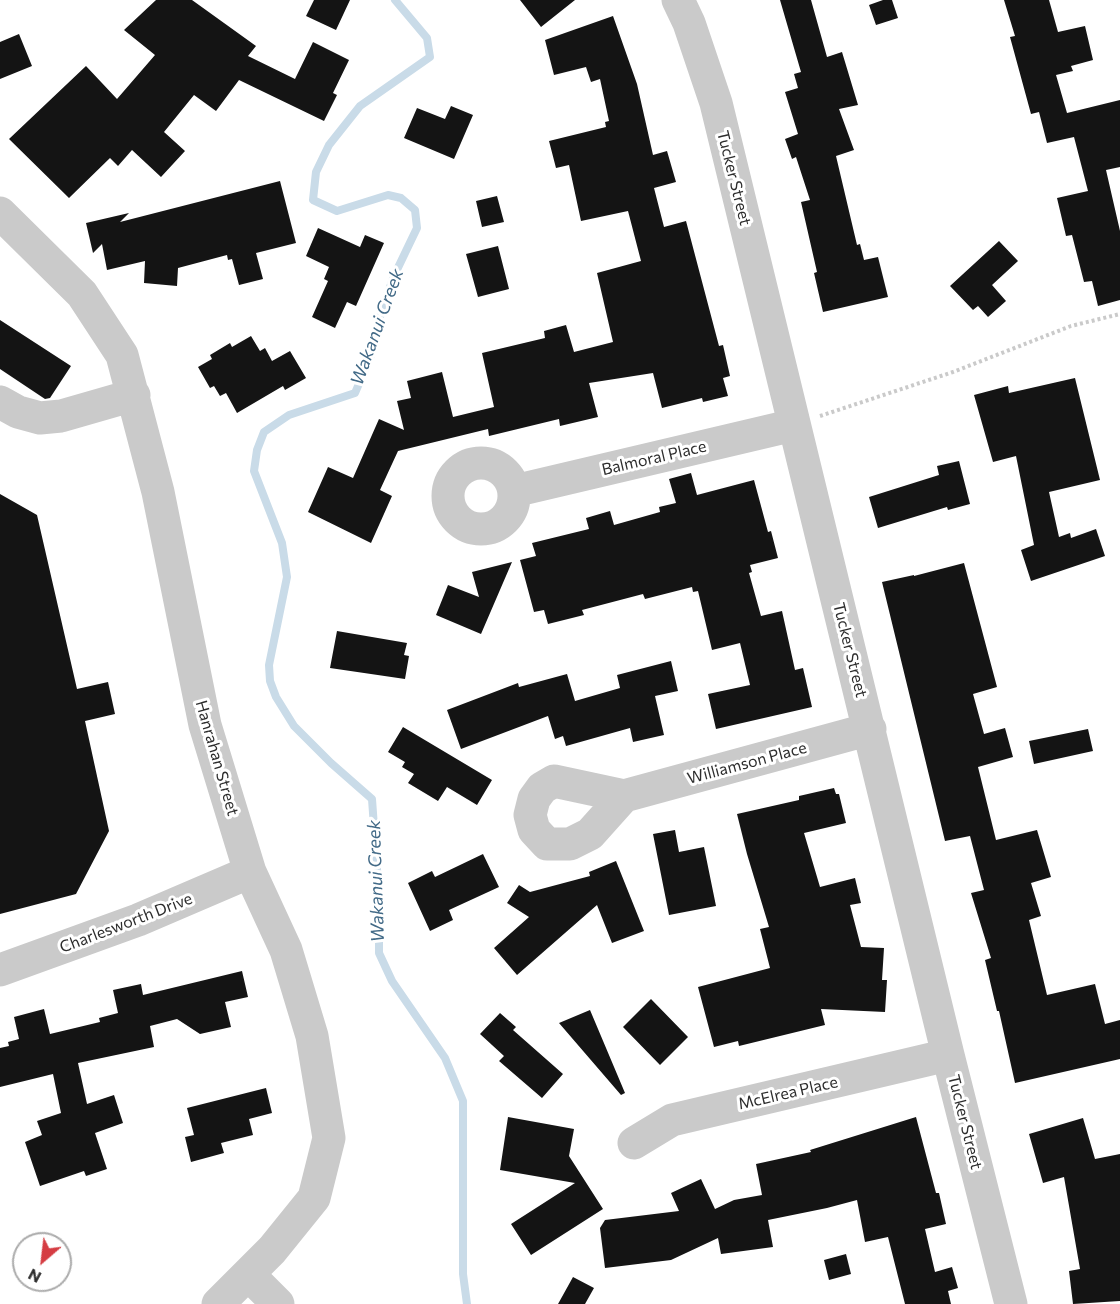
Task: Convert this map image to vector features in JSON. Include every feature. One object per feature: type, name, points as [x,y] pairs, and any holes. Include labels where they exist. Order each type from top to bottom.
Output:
[{"type":"street","name":"Tucker Street","points":[[678,0],[689,23],[716,103],[1011,1304]]},
{"type":"street","name":"Hanrahan Street","points":[[0,213],[82,294],[122,356],[158,492],[205,725],[250,872],[286,950],[308,1026],[329,1138],[314,1198],[272,1250],[218,1304]]},
{"type":"street","points":[[0,402],[18,412],[40,418],[61,416],[134,395]]},
{"type":"street","name":"Balmoral Place","points":[[514,491],[794,425]]},
{"type":"street","name":"Williamson Place","points":[[624,796],[870,729]]},
{"type":"street","name":"Charlesworth Drive","points":[[0,970],[138,920],[250,872]]},
{"type":"street","name":"McElrea Place","points":[[634,1143],[672,1120],[948,1054]]},
{"type":"street","points":[[249,1275],[278,1304]]},
{"type":"path","points":[[794,425],[953,372],[1071,326],[1120,314]]},
{"type":"building","points":[[156,0],[192,0],[256,46],[248,56],[295,79],[313,42],[349,60],[333,93],[337,95],[324,121],[239,80],[216,111],[194,95],[164,132],[185,151],[161,177],[132,150],[118,166],[110,158],[69,198],[9,139],[86,66],[117,99],[155,55],[124,30]]},
{"type":"building","points":[[314,0],[350,0],[336,30],[306,16]]},
{"type":"building","points":[[520,0],[575,0],[541,27]]},
{"type":"building","points":[[780,0],[811,0],[827,57],[842,52],[858,105],[839,109],[854,150],[836,156],[857,245],[860,244],[864,260],[878,257],[888,297],[823,312],[814,273],[817,272],[801,202],[810,200],[796,157],[792,159],[785,139],[798,134],[785,92],[798,88],[794,74],[801,72]]},
{"type":"building","points":[[883,0],[892,0],[898,18],[876,25],[869,5]]},
{"type":"building","points":[[1004,0],[1049,0],[1058,32],[1085,26],[1093,60],[1071,66],[1073,71],[1056,75],[1067,113],[1120,100],[1120,167],[1106,170],[1120,231],[1120,300],[1098,306],[1092,281],[1084,282],[1072,235],[1066,236],[1057,198],[1088,191],[1074,137],[1047,143],[1039,112],[1031,114],[1010,37],[1015,36]]},
{"type":"building","points":[[613,16],[637,84],[653,155],[667,151],[676,182],[654,188],[664,227],[686,221],[719,346],[723,345],[730,376],[723,378],[728,396],[703,402],[702,398],[662,408],[653,373],[589,383],[598,417],[560,426],[559,419],[489,436],[488,429],[398,451],[380,490],[392,496],[371,543],[308,512],[328,467],[353,478],[379,419],[404,430],[397,401],[411,398],[407,381],[442,372],[453,417],[494,407],[482,353],[545,338],[544,331],[566,325],[574,352],[613,342],[597,273],[641,261],[628,211],[581,221],[569,165],[556,168],[549,141],[606,127],[605,122],[609,121],[600,79],[591,82],[586,67],[554,75],[545,40]]},
{"type":"building","points":[[19,34],[32,66],[0,79],[0,42]]},
{"type":"building","points":[[451,106],[473,115],[454,159],[404,138],[417,108],[445,119]]},
{"type":"building","points":[[280,181],[296,243],[256,253],[263,279],[239,285],[232,259],[228,260],[227,255],[178,268],[177,286],[144,283],[145,261],[107,270],[102,244],[93,253],[86,223],[129,213],[120,222]]},
{"type":"building","points":[[497,196],[504,222],[482,227],[476,201]]},
{"type":"building","points":[[318,228],[360,247],[365,235],[384,243],[356,306],[347,302],[335,328],[312,317],[328,281],[324,279],[329,267],[306,256]]},
{"type":"building","points":[[999,241],[1018,261],[992,285],[1006,301],[988,317],[978,306],[973,310],[950,286]]},
{"type":"building","points":[[498,246],[509,289],[478,297],[466,254]]},
{"type":"building","points":[[0,320],[71,366],[50,398],[45,399],[0,369]]},
{"type":"building","points":[[251,336],[260,351],[265,348],[272,361],[290,351],[306,378],[285,390],[283,386],[237,413],[226,393],[220,396],[214,386],[210,388],[198,367],[212,359],[210,355],[230,343],[232,347]]},
{"type":"building","points":[[1075,378],[1100,480],[1049,492],[1059,537],[1070,533],[1071,538],[1096,529],[1105,556],[1031,581],[1021,550],[1034,545],[1016,456],[993,462],[974,395],[1008,386],[1009,393]]},
{"type":"building","points":[[959,461],[970,504],[948,510],[947,507],[878,528],[869,497],[939,475],[937,466]]},
{"type":"building","points":[[691,473],[697,495],[754,480],[768,532],[771,531],[778,558],[750,565],[752,572],[749,573],[761,616],[782,611],[795,670],[803,668],[812,707],[716,729],[708,694],[750,685],[740,643],[712,650],[698,591],[693,592],[692,587],[645,599],[643,594],[582,610],[584,615],[548,624],[544,610],[534,612],[520,560],[536,556],[532,543],[589,529],[586,518],[610,511],[614,525],[660,512],[659,507],[676,503],[669,479]]},
{"type":"building","points":[[0,494],[37,515],[77,689],[108,682],[115,714],[85,721],[109,831],[76,894],[0,914]]},
{"type":"building","points":[[512,562],[481,634],[436,615],[448,585],[479,597],[472,572]]},
{"type":"building","points":[[964,563],[997,687],[973,694],[984,734],[1005,728],[1013,757],[978,767],[996,840],[1037,830],[1051,877],[1031,883],[1041,916],[1029,920],[1047,995],[1095,984],[1105,1024],[1120,1020],[1120,1059],[1015,1083],[985,960],[991,958],[971,893],[984,890],[970,836],[945,841],[882,582]]},
{"type":"building","points":[[337,631],[407,643],[404,655],[409,656],[405,679],[330,668]]},
{"type":"building","points":[[671,661],[678,691],[655,696],[664,735],[633,742],[630,728],[566,746],[563,736],[555,739],[548,716],[461,749],[447,710],[518,683],[519,687],[567,674],[575,701],[620,688],[617,675]]},
{"type":"building","points":[[403,727],[492,780],[477,805],[447,787],[438,801],[408,783],[414,774],[402,767],[405,762],[388,752]]},
{"type":"building","points":[[1088,729],[1093,751],[1034,764],[1029,741]]},
{"type":"building","points":[[834,788],[836,794],[839,794],[846,823],[804,833],[820,887],[855,878],[861,903],[850,905],[861,947],[884,948],[882,980],[887,980],[885,1012],[821,1009],[825,1025],[739,1046],[738,1041],[714,1047],[698,987],[770,968],[760,929],[769,927],[737,814],[799,800],[799,796]]},
{"type":"building","points":[[675,830],[679,852],[704,847],[716,906],[669,915],[653,834]]},
{"type":"building","points":[[483,854],[499,887],[449,910],[453,920],[430,931],[408,883],[432,871],[435,877]]},
{"type":"building","points":[[616,861],[644,931],[612,943],[597,905],[517,975],[494,948],[529,917],[507,903],[519,885],[530,892],[590,876],[589,872]]},
{"type":"building","points":[[242,971],[248,997],[225,1002],[231,1027],[200,1034],[177,1019],[150,1026],[154,1047],[78,1063],[87,1104],[114,1095],[123,1123],[95,1133],[107,1169],[86,1176],[84,1171],[40,1186],[25,1142],[42,1135],[37,1121],[61,1113],[53,1074],[0,1087],[0,1048],[9,1046],[8,1042],[19,1039],[14,1017],[44,1009],[50,1034],[100,1022],[99,1018],[118,1013],[113,990],[141,984],[143,995]]},
{"type":"building","points":[[651,999],[688,1037],[660,1065],[623,1027]]},
{"type":"building","points":[[590,1010],[625,1093],[621,1095],[559,1023]]},
{"type":"building","points":[[500,1013],[516,1027],[513,1030],[563,1074],[542,1098],[499,1061],[504,1056],[480,1034]]},
{"type":"building","points":[[266,1088],[272,1113],[249,1119],[253,1135],[221,1143],[224,1153],[191,1162],[185,1137],[194,1135],[187,1108]]},
{"type":"building","points":[[508,1117],[574,1129],[569,1156],[603,1209],[531,1255],[511,1224],[575,1183],[500,1170]]},
{"type":"building","points":[[916,1117],[946,1224],[925,1229],[935,1272],[952,1267],[958,1288],[948,1291],[951,1304],[905,1304],[888,1237],[865,1242],[857,1200],[768,1220],[773,1247],[721,1254],[718,1238],[671,1260],[605,1268],[600,1228],[605,1220],[679,1211],[671,1193],[701,1179],[715,1209],[734,1200],[762,1195],[756,1164],[811,1152],[810,1150]]},
{"type":"building","points":[[1083,1118],[1095,1159],[1120,1154],[1120,1301],[1073,1304],[1069,1271],[1080,1269],[1064,1177],[1043,1183],[1029,1134]]},
{"type":"building","points":[[846,1254],[851,1274],[829,1280],[824,1260]]},
{"type":"building","points":[[573,1277],[594,1288],[585,1304],[558,1304]]},
{"type":"waterway","name":"Wakanui Creek","points":[[395,0],[427,38],[430,57],[360,106],[329,145],[316,172],[313,200],[337,211],[388,195],[401,198],[415,210],[417,228],[394,276],[382,309],[370,358],[355,393],[289,415],[264,432],[257,450],[254,471],[282,543],[287,577],[269,665],[270,681],[276,697],[294,726],[372,799],[379,897],[379,953],[392,981],[445,1058],[463,1101],[463,1274],[467,1304]]}]
